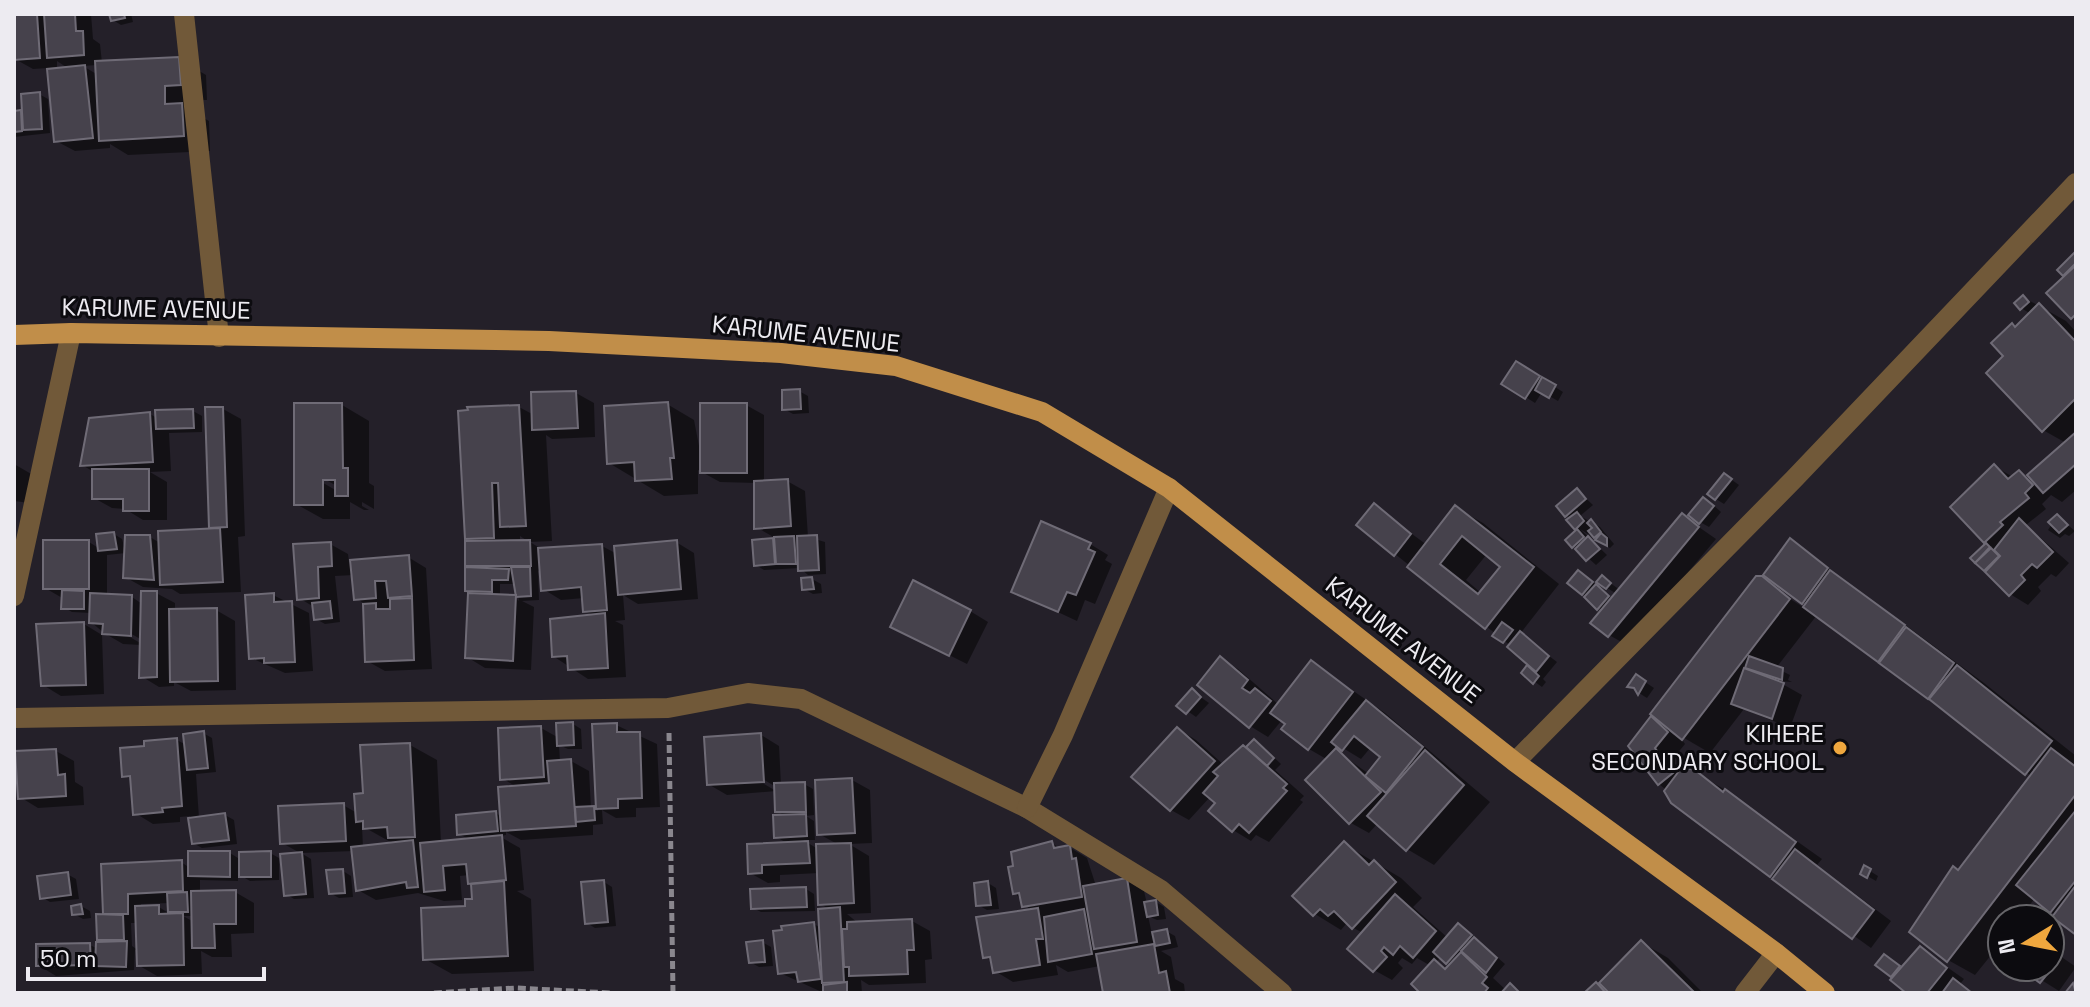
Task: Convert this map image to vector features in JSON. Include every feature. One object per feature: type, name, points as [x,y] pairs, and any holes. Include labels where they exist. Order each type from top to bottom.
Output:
[{"type":"main road","name":"KARUME AVENUE","points":[[14,335],[71,333],[549,341],[781,353],[896,366],[1042,412],[1169,488],[1515,762],[1776,953],[1825,993]]},
{"type":"street","points":[[184,14],[219,337]]},
{"type":"street","points":[[1515,762],[1794,479],[2076,183]]},
{"type":"street","points":[[14,596],[71,333]]},
{"type":"street","points":[[1027,808],[1063,735],[1169,488]]},
{"type":"street","points":[[14,718],[668,708],[748,693],[801,699],[1027,808],[1161,890],[1282,993]]},
{"type":"street","points":[[1745,993],[1776,953]]},
{"type":"path","points":[[668,708],[673,993]]},
{"type":"path","points":[[434,993],[516,988],[610,993]]},
{"type":"building","points":[[14,14],[37,14],[40,58],[14,60]]},
{"type":"building","points":[[44,14],[75,14],[76,31],[83,31],[84,55],[47,58]]},
{"type":"building","points":[[109,14],[124,14],[125,18],[111,21]]},
{"type":"building","points":[[179,57],[181,85],[165,86],[165,104],[182,103],[184,136],[99,141],[95,61]]},
{"type":"building","points":[[85,65],[93,138],[54,142],[47,69]]},
{"type":"building","points":[[40,92],[42,129],[23,130],[21,94]]},
{"type":"building","points":[[21,110],[22,131],[14,132],[14,111]]},
{"type":"building","points":[[2076,251],[2076,263],[2063,276],[2057,270]]},
{"type":"building","points":[[2076,265],[2076,314],[2071,319],[2046,293]]},
{"type":"building","points":[[2023,295],[2029,302],[2020,310],[2014,303]]},
{"type":"building","points":[[2039,303],[2076,342],[2076,398],[2042,432],[1986,373],[2003,356],[1991,343],[2012,323],[2015,327]]},
{"type":"building","points":[[1516,361],[1540,376],[1525,399],[1501,384]]},
{"type":"building","points":[[1542,377],[1556,385],[1549,398],[1535,390]]},
{"type":"building","points":[[800,389],[801,409],[782,410],[782,390]]},
{"type":"building","points":[[576,391],[578,428],[532,430],[531,392]]},
{"type":"building","points":[[668,402],[674,458],[670,458],[672,479],[635,481],[634,462],[607,464],[604,406]]},
{"type":"building","points":[[294,403],[342,403],[343,468],[348,468],[348,496],[335,496],[335,480],[323,480],[323,505],[294,505]]},
{"type":"building","points":[[700,403],[747,403],[747,473],[700,473]]},
{"type":"building","points":[[519,405],[526,526],[500,527],[498,483],[492,483],[494,538],[465,539],[458,411],[468,410],[467,407]]},
{"type":"building","points":[[205,407],[223,407],[227,527],[209,528]]},
{"type":"building","points":[[193,409],[194,428],[156,429],[155,410]]},
{"type":"building","points":[[150,412],[153,462],[80,466],[89,418]]},
{"type":"building","points":[[2076,432],[2076,464],[2043,493],[2027,475]]},
{"type":"building","points":[[1994,464],[2008,479],[2019,470],[2033,485],[2025,493],[2029,498],[2000,522],[2003,525],[1984,543],[1950,507]]},
{"type":"building","points":[[92,469],[149,469],[149,511],[123,511],[123,499],[92,499]]},
{"type":"building","points":[[1724,473],[1732,479],[1715,500],[1707,494]]},
{"type":"building","points":[[788,479],[791,526],[754,529],[754,481]]},
{"type":"building","points":[[1577,488],[1586,499],[1565,517],[1556,506]]},
{"type":"building","points":[[1703,497],[1714,506],[1699,524],[1688,515]]},
{"type":"building","points":[[1374,503],[1411,534],[1394,556],[1356,525]]},
{"type":"building","points":[[1455,505],[1534,567],[1485,629],[1407,567]],"holes":[[[1462,536],[1500,567],[1478,594],[1440,564]]]},
{"type":"building","points":[[1577,512],[1584,521],[1575,530],[1566,520]]},
{"type":"building","points":[[1682,513],[1699,527],[1608,637],[1590,623]]},
{"type":"building","points":[[2057,514],[2068,525],[2059,533],[2048,522]]},
{"type":"building","points":[[2019,518],[2053,552],[2037,568],[2032,564],[2021,575],[2025,580],[2009,596],[1985,572],[2000,556],[1994,550]]},
{"type":"building","points":[[1591,519],[1601,532],[1594,538],[1588,531],[1592,528],[1587,523]]},
{"type":"building","points":[[1041,521],[1091,543],[1088,549],[1095,552],[1076,595],[1067,592],[1058,612],[1011,592]]},
{"type":"building","points":[[220,528],[223,582],[160,585],[158,531]]},
{"type":"building","points":[[1577,529],[1584,537],[1572,548],[1565,540]]},
{"type":"building","points":[[114,532],[117,549],[98,551],[96,534]]},
{"type":"building","points":[[1601,533],[1607,538],[1607,546],[1595,540]]},
{"type":"building","points":[[125,535],[150,535],[154,580],[123,578]]},
{"type":"building","points":[[817,535],[819,570],[798,571],[797,536]]},
{"type":"building","points":[[794,536],[796,564],[776,564],[774,537]]},
{"type":"building","points":[[1588,536],[1600,549],[1586,561],[1575,549]]},
{"type":"building","points":[[773,538],[775,564],[754,566],[752,540]]},
{"type":"building","points":[[1790,538],[1828,568],[1802,604],[1763,575]]},
{"type":"building","points":[[43,540],[89,540],[89,589],[43,589]]},
{"type":"building","points":[[530,540],[531,566],[465,566],[465,541]]},
{"type":"building","points":[[677,540],[681,589],[618,595],[614,546]]},
{"type":"building","points":[[331,542],[332,566],[318,567],[319,598],[297,600],[293,544]]},
{"type":"building","points":[[1986,543],[1990,547],[1975,563],[1970,558]]},
{"type":"building","points":[[602,544],[607,610],[583,612],[581,587],[541,591],[538,548]]},
{"type":"building","points":[[1991,548],[1999,556],[1984,571],[1975,563]]},
{"type":"building","points":[[409,555],[412,596],[388,598],[386,581],[375,581],[376,598],[354,600],[350,560]]},
{"type":"building","points":[[465,567],[509,569],[508,580],[492,580],[492,592],[465,591]]},
{"type":"building","points":[[511,567],[530,567],[531,596],[516,597]]},
{"type":"building","points":[[1578,570],[1593,582],[1582,595],[1567,583]]},
{"type":"building","points":[[1830,570],[1905,625],[1878,662],[1803,607]]},
{"type":"building","points":[[1602,575],[1611,583],[1606,589],[1596,582]]},
{"type":"building","points":[[1756,576],[1762,576],[1790,599],[1682,740],[1650,714]]},
{"type":"building","points":[[812,577],[814,589],[802,590],[801,578]]},
{"type":"building","points":[[913,580],[971,610],[949,656],[890,627]]},
{"type":"building","points":[[1596,584],[1609,596],[1597,610],[1584,597]]},
{"type":"building","points":[[62,590],[84,591],[84,609],[61,609]]},
{"type":"building","points":[[141,591],[157,591],[157,677],[139,678]]},
{"type":"building","points":[[90,593],[132,595],[131,636],[102,634],[103,624],[89,623]]},
{"type":"building","points":[[274,593],[274,602],[292,601],[295,662],[264,663],[264,658],[249,659],[245,595]]},
{"type":"building","points":[[468,593],[516,595],[513,661],[465,658]]},
{"type":"building","points":[[412,598],[414,660],[365,662],[363,604],[376,603],[376,609],[390,609],[390,599]]},
{"type":"building","points":[[330,601],[332,618],[314,620],[312,603]]},
{"type":"building","points":[[217,608],[218,681],[170,682],[169,609]]},
{"type":"building","points":[[605,613],[608,668],[568,670],[567,656],[552,657],[550,619]]},
{"type":"building","points":[[84,622],[86,685],[41,686],[36,624]]},
{"type":"building","points":[[1502,622],[1513,630],[1503,643],[1492,636]]},
{"type":"building","points":[[1906,627],[1954,663],[1928,699],[1879,663]]},
{"type":"building","points":[[1520,631],[1549,656],[1536,672],[1507,647]]},
{"type":"building","points":[[1220,656],[1248,680],[1242,688],[1250,693],[1255,688],[1271,701],[1249,728],[1197,685]]},
{"type":"building","points":[[1749,656],[1783,668],[1782,680],[1745,668]]},
{"type":"building","points":[[1311,660],[1353,692],[1308,750],[1281,729],[1285,724],[1270,713]]},
{"type":"building","points":[[1527,665],[1539,676],[1533,684],[1521,673]]},
{"type":"building","points":[[1957,665],[2052,741],[2025,775],[1929,699]]},
{"type":"building","points":[[1744,668],[1784,683],[1772,719],[1731,704]]},
{"type":"building","points":[[1636,674],[1646,681],[1638,695],[1634,688],[1627,687]]},
{"type":"building","points":[[1192,688],[1201,697],[1186,714],[1176,706]]},
{"type":"building","points":[[1366,700],[1423,747],[1386,793],[1365,776],[1380,757],[1354,736],[1342,751],[1331,742]]},
{"type":"building","points":[[1651,716],[1668,732],[1655,748],[1673,773],[1658,785],[1628,746]]},
{"type":"building","points":[[573,722],[574,745],[557,746],[556,723]]},
{"type":"building","points":[[617,723],[617,732],[640,732],[642,798],[618,799],[618,808],[596,809],[592,724]]},
{"type":"building","points":[[541,726],[544,777],[500,780],[498,728]]},
{"type":"building","points":[[1177,727],[1215,761],[1170,811],[1131,777]]},
{"type":"building","points":[[204,731],[208,768],[187,770],[183,734]]},
{"type":"building","points":[[761,733],[764,782],[707,785],[704,737]]},
{"type":"building","points":[[177,738],[182,806],[162,808],[163,812],[133,815],[130,776],[122,777],[120,748],[144,746],[144,741]]},
{"type":"building","points":[[1254,739],[1274,758],[1267,766],[1246,747]]},
{"type":"building","points":[[410,743],[415,837],[388,838],[387,827],[363,829],[363,821],[356,822],[354,794],[363,793],[360,745]]},
{"type":"building","points":[[1243,745],[1287,784],[1283,788],[1287,791],[1249,833],[1239,824],[1232,832],[1208,811],[1215,803],[1203,793],[1218,776],[1213,772]]},
{"type":"building","points":[[1336,748],[1381,792],[1349,824],[1305,780]]},
{"type":"building","points":[[2051,748],[2076,767],[2076,794],[1992,903],[1986,903],[1986,911],[1947,962],[1909,932],[1953,866],[1958,870]]},
{"type":"building","points":[[56,749],[58,775],[65,774],[66,796],[18,799],[15,751]]},
{"type":"building","points":[[1425,750],[1464,785],[1406,851],[1367,816]]},
{"type":"building","points":[[571,759],[576,826],[501,831],[498,787],[549,783],[547,761]]},
{"type":"building","points":[[1682,767],[1695,770],[1723,792],[1725,789],[1796,842],[1770,877],[1671,803],[1664,791]]},
{"type":"building","points":[[852,778],[855,833],[817,835],[815,780]]},
{"type":"building","points":[[805,782],[806,812],[775,812],[774,783]]},
{"type":"building","points":[[344,803],[346,841],[280,844],[278,806]]},
{"type":"building","points":[[594,806],[595,820],[576,822],[575,807]]},
{"type":"building","points":[[2076,810],[2076,880],[2058,903],[2038,903],[2016,885]]},
{"type":"building","points":[[496,811],[498,831],[457,835],[456,815]]},
{"type":"building","points":[[225,813],[229,840],[192,844],[188,818]]},
{"type":"building","points":[[806,814],[807,836],[774,838],[773,815]]},
{"type":"building","points":[[502,835],[506,880],[468,884],[466,864],[443,866],[445,890],[424,892],[420,843]]},
{"type":"building","points":[[413,840],[418,887],[407,888],[406,882],[356,891],[351,847]]},
{"type":"building","points":[[808,841],[810,863],[762,865],[762,873],[748,874],[747,844]]},
{"type":"building","points":[[1052,841],[1054,848],[1070,845],[1072,859],[1076,858],[1082,897],[1022,907],[1019,893],[1013,894],[1008,867],[1013,866],[1011,852]]},
{"type":"building","points":[[1344,841],[1369,865],[1374,860],[1396,882],[1352,929],[1334,911],[1328,916],[1320,909],[1313,916],[1292,896]]},
{"type":"building","points":[[851,843],[854,903],[818,905],[816,844]]},
{"type":"building","points":[[1795,849],[1874,910],[1852,939],[1772,879]]},
{"type":"building","points":[[188,851],[230,851],[230,877],[188,876]]},
{"type":"building","points":[[271,851],[271,877],[239,877],[239,852]]},
{"type":"building","points":[[302,852],[306,894],[284,896],[280,854]]},
{"type":"building","points":[[182,860],[183,891],[128,894],[128,914],[103,914],[101,864]]},
{"type":"building","points":[[1864,865],[1871,869],[1867,878],[1860,874]]},
{"type":"building","points":[[343,869],[345,893],[329,894],[326,870]]},
{"type":"building","points":[[68,872],[71,895],[40,899],[37,876]]},
{"type":"building","points":[[1127,878],[1137,942],[1094,949],[1083,886]]},
{"type":"building","points":[[604,880],[608,922],[585,924],[581,882]]},
{"type":"building","points":[[504,881],[508,956],[423,960],[421,908],[465,906],[465,899],[472,899],[471,884]]},
{"type":"building","points":[[988,881],[991,905],[976,906],[974,883]]},
{"type":"building","points":[[2076,885],[2076,935],[2066,928],[2066,903],[2062,903]]},
{"type":"building","points":[[806,887],[807,907],[751,909],[750,889]]},
{"type":"building","points":[[236,890],[236,924],[214,924],[215,948],[192,948],[191,891]]},
{"type":"building","points":[[187,892],[188,912],[168,912],[167,893]]},
{"type":"building","points":[[1395,894],[1436,931],[1413,958],[1400,946],[1393,955],[1384,947],[1381,951],[1387,957],[1373,972],[1347,949]]},
{"type":"building","points":[[1156,900],[1158,915],[1147,917],[1144,902]]},
{"type":"building","points":[[81,904],[83,914],[72,915],[71,906]]},
{"type":"building","points":[[159,905],[159,914],[183,913],[184,965],[137,966],[135,906]]},
{"type":"building","points":[[840,907],[844,982],[822,983],[818,909]]},
{"type":"building","points":[[1038,908],[1043,939],[1036,939],[1040,965],[993,973],[990,957],[983,958],[976,917]]},
{"type":"building","points":[[1084,909],[1092,954],[1048,962],[1044,917]]},
{"type":"building","points":[[96,914],[123,915],[124,940],[97,940]]},
{"type":"building","points":[[912,919],[914,950],[907,950],[908,974],[849,976],[849,967],[844,967],[842,929],[847,929],[847,922]]},
{"type":"building","points":[[814,922],[821,979],[798,982],[796,972],[778,974],[773,931],[782,930],[781,926]]},
{"type":"building","points":[[1458,923],[1472,935],[1446,964],[1433,952]]},
{"type":"building","points":[[1167,929],[1170,943],[1155,946],[1152,932]]},
{"type":"building","points":[[1474,937],[1497,958],[1486,973],[1461,951]]},
{"type":"building","points":[[763,940],[765,962],[749,963],[746,942]]},
{"type":"building","points":[[1641,940],[1693,991],[1691,993],[1609,993],[1599,983]]},
{"type":"building","points":[[127,941],[126,967],[95,966],[96,942]]},
{"type":"building","points":[[90,943],[91,965],[36,966],[36,944]]},
{"type":"building","points":[[1154,944],[1159,973],[1166,971],[1170,993],[1103,993],[1096,954]]},
{"type":"building","points":[[1920,946],[1947,968],[1927,993],[1906,993],[1890,980]]},
{"type":"building","points":[[1461,952],[1487,977],[1482,983],[1488,988],[1484,993],[1420,993],[1411,984],[1434,959],[1445,969]]},
{"type":"building","points":[[1884,954],[1900,966],[1891,977],[1875,965]]},
{"type":"building","points":[[1953,978],[1972,993],[1942,993]]},
{"type":"building","points":[[847,982],[847,993],[823,993],[823,985]]},
{"type":"building","points":[[1596,982],[1606,993],[1584,993]]},
{"type":"building","points":[[1510,983],[1520,993],[1501,993]]},
{"type":"building","points":[[2073,983],[2076,993],[2065,993]]},
{"type":"place","name":"KIHERE SECONDARY SCHOOL","points":[[1840,748]]}]
